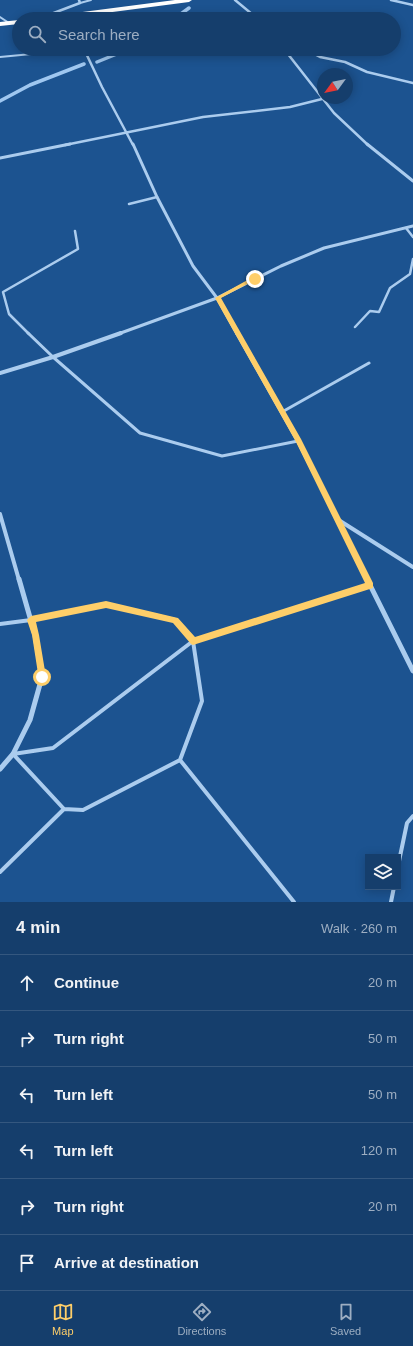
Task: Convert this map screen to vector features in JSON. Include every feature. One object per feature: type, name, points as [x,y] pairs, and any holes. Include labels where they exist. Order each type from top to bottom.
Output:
[{"type":"highway","points":[[110,12],[189,0]]},
{"type":"highway","points":[[0,24],[12,23]]},
{"type":"street","points":[[235,0],[250,12]]},
{"type":"street","points":[[391,0],[413,5]]},
{"type":"street","points":[[55,12],[80,1]]},
{"type":"street","points":[[87,56],[102,87],[128,133],[157,197],[193,266],[218,298],[298,441],[413,671]]},
{"type":"street","points":[[289,56],[317,92]]},
{"type":"street","points":[[320,56],[345,62],[367,72],[413,83]]},
{"type":"street","points":[[0,158],[203,117],[290,107],[317,100]]},
{"type":"street","points":[[327,104],[353,131],[388,162],[413,181]]},
{"type":"street","points":[[0,373],[53,357],[218,298],[281,266],[324,248],[413,226]]},
{"type":"street","points":[[0,514],[36,635],[42,677],[30,720],[13,754],[0,769]]},
{"type":"street","points":[[337,519],[413,567]]},
{"type":"lane","points":[[80,1],[92,0]]},
{"type":"lane","points":[[0,17],[9,23]]},
{"type":"lane","points":[[0,57],[12,56]]},
{"type":"lane","points":[[129,204],[157,197]]},
{"type":"lane","points":[[406,228],[413,237]]},
{"type":"lane","points":[[75,231],[78,249],[3,292],[9,314],[53,357],[140,433],[222,456],[298,441]]},
{"type":"lane","points":[[355,327],[370,311],[379,312],[390,288],[410,274],[413,259]]},
{"type":"lane","points":[[282,412],[369,363]]},
{"type":"lane","points":[[13,754],[53,748],[193,641],[370,585]]},
{"type":"lane","points":[[0,624],[31,620],[106,604],[175,620],[193,641],[202,701],[180,760],[83,810],[64,809],[13,754]]},
{"type":"lane","points":[[180,760],[294,902]]},
{"type":"lane","points":[[0,872],[64,809]]},
{"type":"lane","points":[[401,854],[407,824],[413,816]]},
{"type":"lane","points":[[390,902],[393,890]]},
{"type":"waterway","points":[[184,12],[189,8]]},
{"type":"waterway","points":[[97,62],[112,56]]},
{"type":"waterway","points":[[0,101],[30,85],[84,64]]},
{"type":"route","points":[[42,677],[36,635],[31,620],[106,604],[175,620],[193,641],[370,585],[298,441],[218,298],[255,279]]}]
